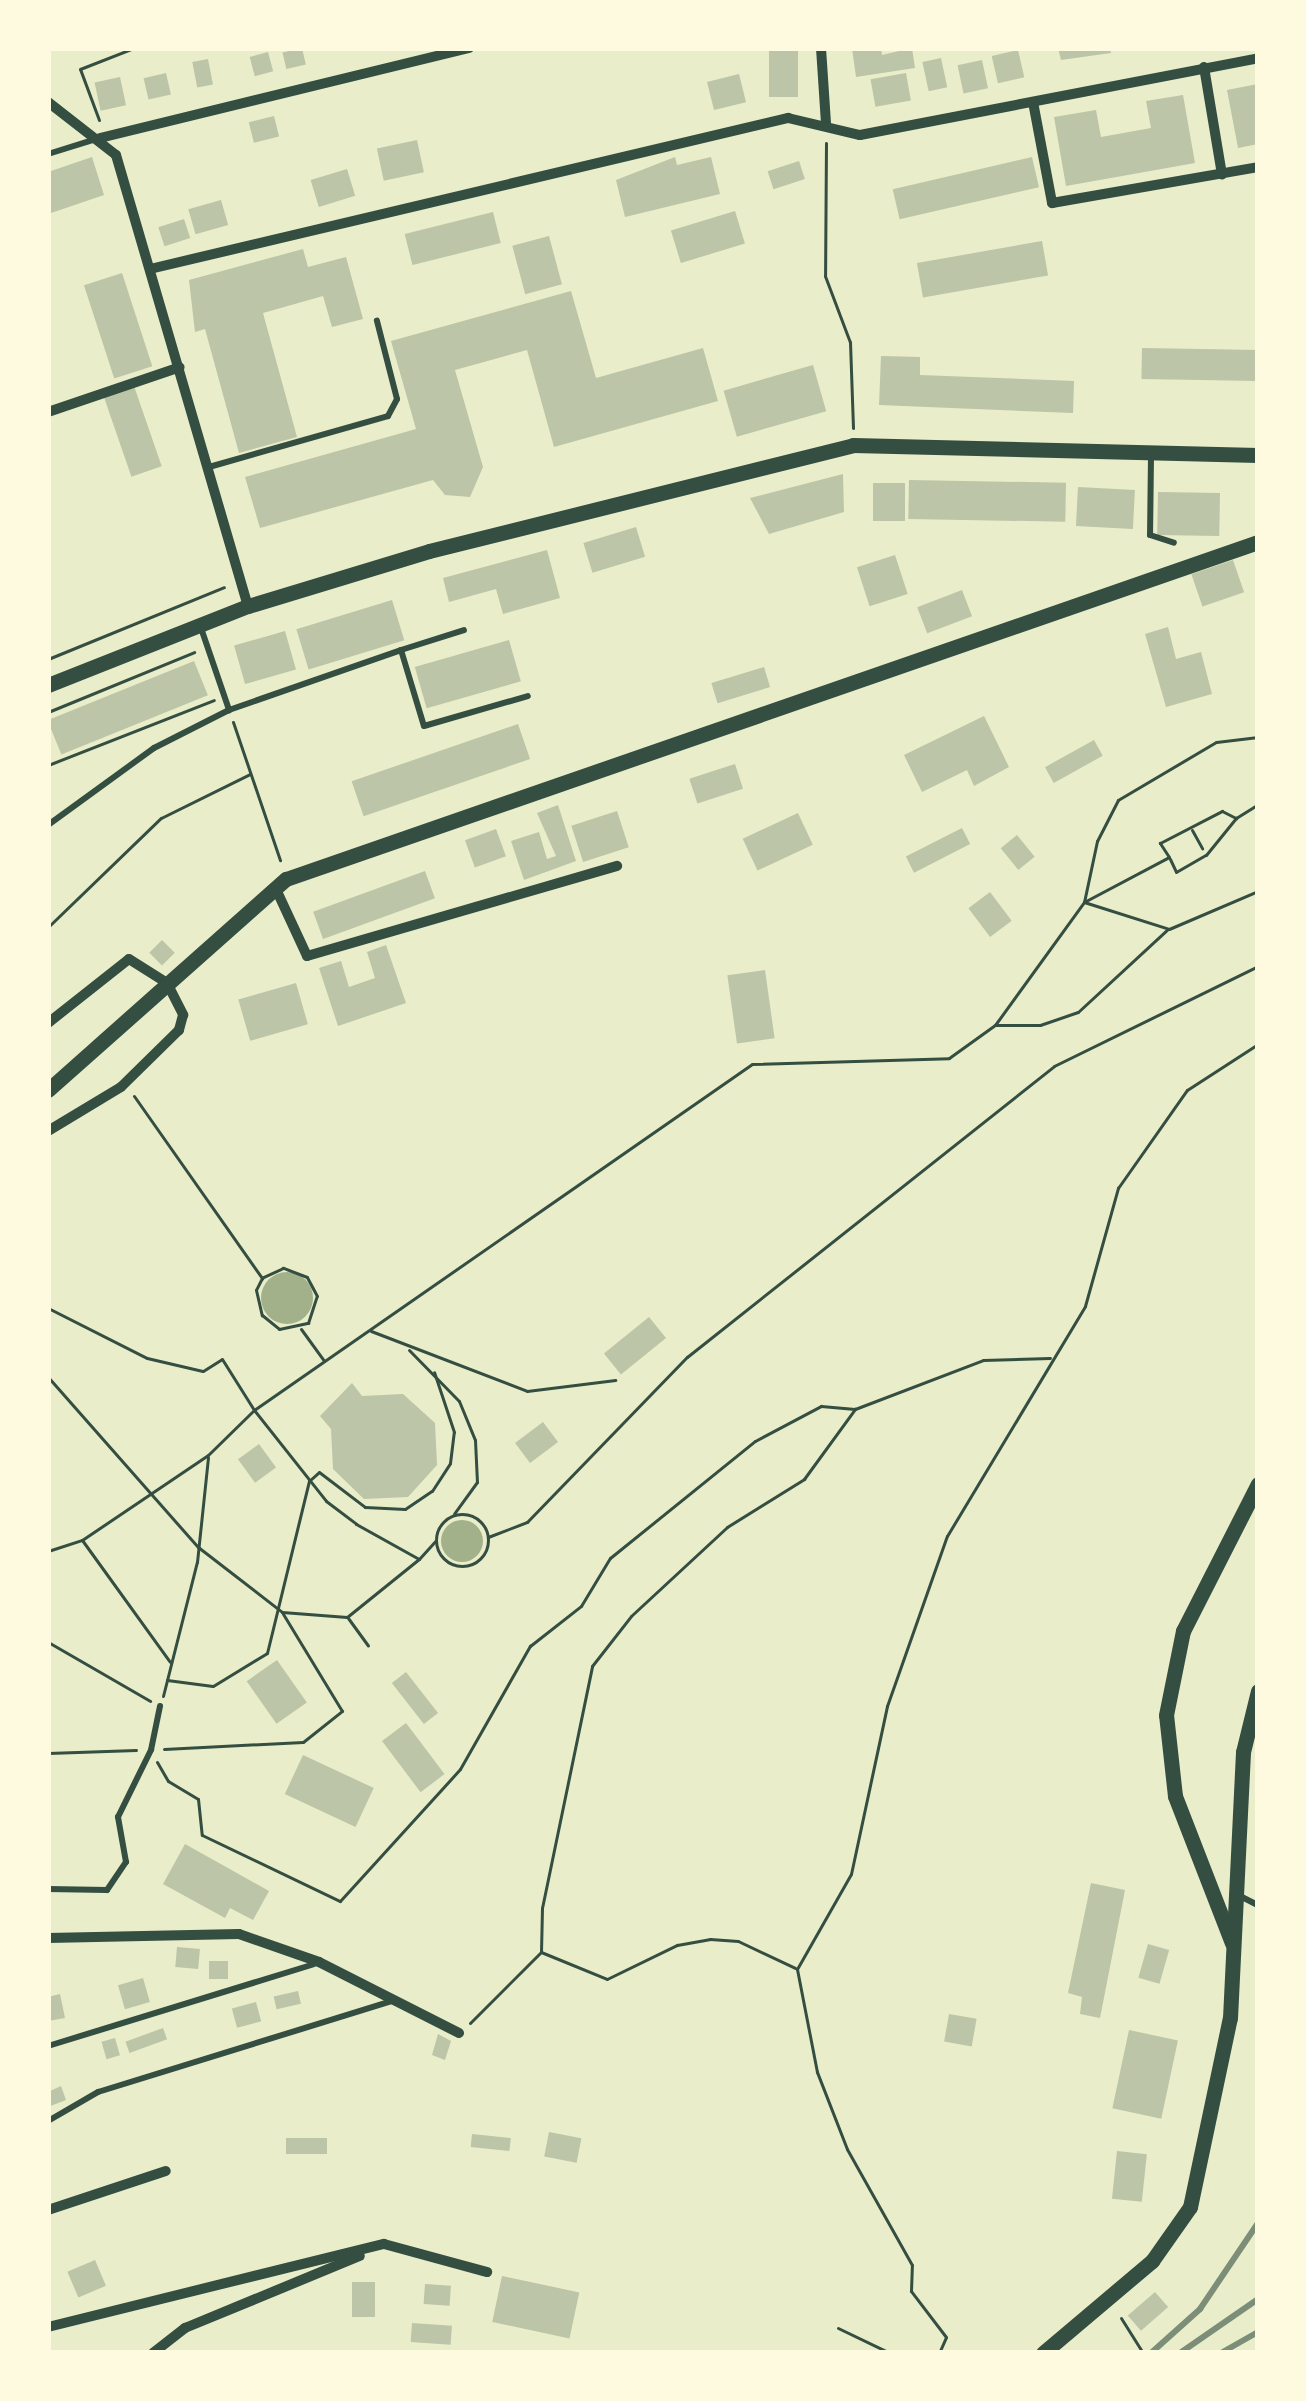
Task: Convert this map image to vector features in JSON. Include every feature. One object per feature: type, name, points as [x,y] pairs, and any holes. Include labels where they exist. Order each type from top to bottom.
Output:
[{"type":"main road","points":[[48,685],[248,606],[429,551],[853,445],[1258,454]]},
{"type":"main road","points":[[48,1090],[281,883],[1258,542]]},
{"type":"main road","points":[[1235,1951],[1174,1796],[1166,1715],[1183,1631],[1258,1484]]},
{"type":"main road","points":[[1043,2353],[1152,2261],[1190,2207],[1235,1951],[1243,1752],[1258,1691]]},
{"type":"street","points":[[100,137],[470,48]]},
{"type":"street","points":[[821,48],[826,123]]},
{"type":"street","points":[[150,269],[788,118],[860,134],[1258,58]]},
{"type":"street","points":[[1204,67],[1222,174]]},
{"type":"street","points":[[48,102],[100,137],[116,155],[248,606]]},
{"type":"street","points":[[1033,102],[1052,203],[1258,167]]},
{"type":"street","points":[[48,412],[180,367]]},
{"type":"street","points":[[281,883],[307,956],[617,866]]},
{"type":"street","points":[[48,1023],[129,959],[167,982],[183,1015],[179,1030],[121,1087],[48,1131]]},
{"type":"street","points":[[48,1938],[239,1934],[319,1962],[459,2033]]},
{"type":"street","points":[[48,2210],[166,2171]]},
{"type":"street","points":[[48,2327],[384,2244],[487,2272]]},
{"type":"street","points":[[153,2353],[185,2328],[384,2244]]},
{"type":"lane","points":[[48,154],[100,137]]},
{"type":"lane","points":[[209,467],[388,416],[397,399],[376,321]]},
{"type":"lane","points":[[1151,452],[1150,536],[1174,543]]},
{"type":"lane","points":[[200,624],[229,710]]},
{"type":"lane","points":[[48,825],[154,748],[229,710],[464,630]]},
{"type":"lane","points":[[401,650],[424,726],[528,696]]},
{"type":"lane","points":[[48,1888],[107,1890],[126,1862],[118,1817],[151,1750],[160,1706]]},
{"type":"lane","points":[[1235,1894],[1258,1905]]},
{"type":"lane","points":[[48,2046],[319,1962]]},
{"type":"lane","points":[[48,2121],[120,2084],[392,2001]]},
{"type":"path","points":[[98,113],[80,69],[134,48]]},
{"type":"path","points":[[826,123],[825,276],[850,342],[853,430]]},
{"type":"path","points":[[48,659],[225,586],[224,570]]},
{"type":"path","points":[[48,712],[207,647]]},
{"type":"path","points":[[48,765],[224,697]]},
{"type":"path","points":[[229,710],[281,883]]},
{"type":"path","points":[[48,1551],[82,1540],[208,1455],[254,1410],[752,1064],[949,1058],[995,1025],[1084,902],[1097,841],[1118,800],[1216,742],[1258,737]]},
{"type":"path","points":[[48,927],[161,818],[250,774]]},
{"type":"path","points":[[1203,849],[1233,832],[1236,818],[1258,804]]},
{"type":"path","points":[[1191,830],[1206,854],[1176,872],[1160,843],[1222,811],[1236,818]]},
{"type":"path","points":[[1084,902],[1169,857]]},
{"type":"path","points":[[995,1025],[1040,1025],[1078,1012],[1168,929],[1258,891]]},
{"type":"path","points":[[1084,902],[1168,929]]},
{"type":"path","points":[[488,1537],[527,1522],[687,1358],[1054,1066],[1258,966]]},
{"type":"path","points":[[939,2353],[946,2337],[911,2291],[912,2265],[847,2149],[817,2072],[797,1969],[851,1874],[886,1706],[947,1536],[1084,1306],[1118,1188],[1186,1090],[1258,1044]]},
{"type":"path","points":[[133,1095],[262,1277],[262,1315],[279,1329],[300,1328],[314,1312],[314,1286],[295,1269],[262,1277]]},
{"type":"path","points":[[48,1308],[146,1358],[203,1371],[222,1360],[309,1481],[356,1524],[419,1559]]},
{"type":"path","points":[[300,1328],[325,1362]]},
{"type":"path","points":[[369,1330],[527,1390],[615,1380]]},
{"type":"path","points":[[282,1612],[347,1617],[419,1559],[477,1482],[479,1456],[459,1401],[403,1345]]},
{"type":"path","points":[[151,1750],[168,1781],[198,1799],[202,1835],[340,1901],[460,1769],[530,1646],[581,1606],[610,1558],[755,1441],[821,1406],[856,1409],[983,1360],[1051,1358]]},
{"type":"path","points":[[167,1680],[213,1686],[267,1654],[282,1612],[309,1481],[319,1472],[365,1507],[418,1503],[450,1463],[454,1432],[434,1372]]},
{"type":"path","points":[[48,1377],[198,1546],[282,1612],[342,1711],[304,1742],[48,1753]]},
{"type":"path","points":[[459,2033],[541,1952],[542,1907],[592,1666],[675,1570],[804,1479],[856,1409]]},
{"type":"path","points":[[48,1642],[160,1706],[198,1546],[208,1455]]},
{"type":"path","points":[[435,1541],[442,1558],[468,1565],[483,1555],[488,1537],[476,1518],[454,1514]]},
{"type":"path","points":[[82,1540],[171,1664]]},
{"type":"path","points":[[347,1617],[368,1646]]},
{"type":"path","points":[[541,1952],[608,1979],[676,1945],[710,1939],[738,1941],[797,1969]]},
{"type":"path","points":[[1121,2318],[1143,2353]]},
{"type":"path","points":[[838,2328],[890,2353]]},
{"type":"shaded area","points":[[287,1272],[306,1279],[313,1298],[306,1317],[287,1324],[268,1317],[261,1298],[268,1279]]},
{"type":"shaded area","points":[[462,1520],[477,1526],[483,1541],[477,1556],[462,1562],[447,1556],[441,1541],[447,1526]]},
{"type":"building","points":[[302,48],[306,65],[286,69],[283,52]]},
{"type":"building","points":[[769,48],[798,48],[798,97],[769,97]]},
{"type":"building","points":[[852,48],[881,48],[882,55],[912,48],[915,68],[856,77]]},
{"type":"building","points":[[1058,48],[1110,48],[1111,53],[1061,60]]},
{"type":"building","points":[[1018,50],[1024,77],[998,83],[992,56]]},
{"type":"building","points":[[268,52],[273,71],[255,76],[250,57]]},
{"type":"building","points":[[941,58],[947,87],[929,91],[922,62]]},
{"type":"building","points":[[208,59],[213,85],[197,88],[192,62]]},
{"type":"building","points":[[982,60],[988,88],[964,94],[958,65]]},
{"type":"building","points":[[166,73],[171,94],[149,100],[144,78]]},
{"type":"building","points":[[906,73],[911,101],[875,107],[871,79]]},
{"type":"building","points":[[739,74],[746,102],[714,110],[707,82]]},
{"type":"building","points":[[120,77],[126,105],[101,111],[95,82]]},
{"type":"building","points":[[1258,84],[1258,144],[1238,148],[1227,90]]},
{"type":"building","points":[[1183,95],[1195,163],[1066,186],[1054,117],[1096,110],[1101,137],[1151,128],[1146,101]]},
{"type":"building","points":[[274,116],[279,136],[254,143],[249,122]]},
{"type":"building","points":[[417,140],[424,172],[384,181],[377,149]]},
{"type":"building","points":[[92,157],[104,195],[48,214],[48,172]]},
{"type":"building","points":[[675,157],[677,165],[711,157],[720,194],[625,217],[616,180]]},
{"type":"building","points":[[1032,157],[1039,187],[900,219],[893,189]]},
{"type":"building","points":[[799,161],[805,179],[773,189],[768,171]]},
{"type":"building","points":[[347,169],[355,196],[319,207],[311,180]]},
{"type":"building","points":[[221,200],[228,225],[195,234],[188,209]]},
{"type":"building","points":[[735,211],[745,244],[681,263],[671,231]]},
{"type":"building","points":[[493,212],[501,243],[412,265],[405,234]]},
{"type":"building","points":[[184,219],[190,238],[165,246],[158,227]]},
{"type":"building","points":[[549,236],[562,284],[525,294],[512,246]]},
{"type":"building","points":[[1042,241],[1048,275],[923,298],[917,263]]},
{"type":"building","points":[[303,249],[308,267],[346,257],[363,319],[332,327],[323,296],[263,313],[297,437],[239,453],[205,329],[195,332],[189,280]]},
{"type":"building","points":[[122,273],[152,366],[114,379],[84,285]]},
{"type":"building","points":[[571,291],[596,378],[703,348],[718,401],[554,447],[527,350],[455,370],[483,467],[470,497],[445,495],[433,480],[260,528],[245,477],[416,429],[391,341]]},
{"type":"building","points":[[1142,348],[1258,350],[1257,381],[1141,379]]},
{"type":"building","points":[[881,356],[920,357],[920,375],[1074,381],[1073,413],[879,405]]},
{"type":"building","points":[[813,365],[826,411],[737,437],[724,391]]},
{"type":"building","points":[[134,386],[162,466],[131,477],[104,396]]},
{"type":"building","points":[[843,474],[844,512],[769,534],[750,498]]},
{"type":"building","points":[[909,480],[1066,483],[1065,522],[908,519]]},
{"type":"building","points":[[873,483],[905,483],[905,521],[873,521]]},
{"type":"building","points":[[1078,487],[1135,490],[1133,529],[1076,526]]},
{"type":"building","points":[[1158,492],[1220,493],[1219,536],[1157,535]]},
{"type":"building","points":[[636,527],[645,557],[592,573],[583,543]]},
{"type":"building","points":[[547,550],[560,598],[503,614],[496,589],[449,602],[443,578]]},
{"type":"building","points":[[895,555],[908,594],[870,606],[857,567]]},
{"type":"building","points":[[1233,560],[1244,592],[1202,606],[1191,574]]},
{"type":"building","points":[[962,590],[972,616],[927,633],[917,607]]},
{"type":"building","points":[[392,600],[404,640],[309,669],[296,629]]},
{"type":"building","points":[[1168,627],[1176,659],[1201,652],[1212,694],[1166,707],[1145,634]]},
{"type":"building","points":[[285,631],[296,669],[245,684],[234,646]]},
{"type":"building","points":[[509,640],[521,681],[427,708],[415,667]]},
{"type":"building","points":[[194,661],[208,695],[61,754],[48,720]]},
{"type":"building","points":[[764,667],[770,687],[718,703],[711,683]]},
{"type":"building","points":[[984,716],[1009,767],[974,786],[967,770],[922,792],[904,755]]},
{"type":"building","points":[[518,724],[530,759],[364,816],[352,781]]},
{"type":"building","points":[[1094,740],[1103,756],[1054,783],[1045,767]]},
{"type":"building","points":[[735,764],[743,789],[697,804],[689,779]]},
{"type":"building","points":[[558,805],[576,861],[524,880],[511,841],[539,832],[547,859],[556,856],[537,813]]},
{"type":"building","points":[[617,811],[629,847],[583,862],[571,826]]},
{"type":"building","points":[[798,813],[813,845],[758,871],[743,839]]},
{"type":"building","points":[[962,828],[970,844],[914,873],[906,857]]},
{"type":"building","points":[[496,829],[506,856],[475,868],[465,840]]},
{"type":"building","points":[[1017,835],[1035,857],[1018,870],[1001,848]]},
{"type":"building","points":[[425,871],[435,898],[323,939],[313,912]]},
{"type":"building","points":[[990,892],[1012,921],[990,937],[968,908]]},
{"type":"building","points":[[162,940],[175,953],[162,965],[149,953]]},
{"type":"building","points":[[386,945],[406,1003],[338,1026],[319,968],[341,961],[349,987],[375,978],[367,952]]},
{"type":"building","points":[[765,970],[775,1038],[737,1044],[727,975]]},
{"type":"building","points":[[296,983],[308,1024],[250,1041],[238,1000]]},
{"type":"building","points":[[649,1317],[666,1338],[621,1374],[604,1354]]},
{"type":"building","points":[[352,1383],[362,1396],[403,1394],[435,1423],[437,1465],[408,1497],[364,1499],[333,1469],[331,1429],[320,1416]]},
{"type":"building","points":[[543,1422],[558,1442],[530,1463],[515,1443]]},
{"type":"building","points":[[259,1444],[276,1467],[255,1483],[238,1459]]},
{"type":"building","points":[[277,1660],[307,1703],[277,1724],[247,1681]]},
{"type":"building","points":[[406,1672],[438,1713],[424,1724],[392,1683]]},
{"type":"building","points":[[406,1723],[445,1774],[421,1792],[382,1741]]},
{"type":"building","points":[[303,1755],[374,1788],[356,1827],[285,1794]]},
{"type":"building","points":[[185,1844],[269,1891],[253,1920],[230,1908],[225,1918],[163,1884]]},
{"type":"building","points":[[1091,1883],[1125,1890],[1100,2018],[1080,2014],[1082,1997],[1068,1993]]},
{"type":"building","points":[[1148,1944],[1169,1950],[1160,1984],[1138,1978]]},
{"type":"building","points":[[177,1947],[200,1949],[198,1969],[175,1967]]},
{"type":"building","points":[[209,1961],[228,1961],[228,1979],[209,1979]]},
{"type":"building","points":[[143,1978],[150,2002],[125,2009],[118,1985]]},
{"type":"building","points":[[298,1991],[301,2004],[277,2009],[274,1997]]},
{"type":"building","points":[[60,1994],[65,2018],[48,2021],[48,1997]]},
{"type":"building","points":[[256,2002],[261,2021],[237,2028],[232,2008]]},
{"type":"building","points":[[949,2014],[977,2019],[972,2046],[944,2042]]},
{"type":"building","points":[[163,2028],[167,2039],[130,2053],[125,2042]]},
{"type":"building","points":[[1129,2030],[1178,2040],[1161,2119],[1112,2108]]},
{"type":"building","points":[[438,2034],[451,2041],[445,2060],[432,2055]]},
{"type":"building","points":[[115,2038],[120,2055],[107,2059],[102,2042]]},
{"type":"building","points":[[61,2086],[66,2100],[48,2107],[48,2092]]},
{"type":"building","points":[[549,2132],[581,2138],[577,2163],[544,2157]]},
{"type":"building","points":[[472,2134],[511,2138],[509,2151],[471,2147]]},
{"type":"building","points":[[286,2138],[327,2138],[327,2154],[286,2154]]},
{"type":"building","points":[[1117,2151],[1147,2154],[1142,2202],[1112,2199]]},
{"type":"building","points":[[95,2260],[106,2286],[78,2297],[67,2272]]},
{"type":"building","points":[[502,2276],[579,2292],[570,2338],[492,2322]]},
{"type":"building","points":[[352,2282],[375,2282],[375,2317],[352,2317]]},
{"type":"building","points":[[425,2284],[451,2286],[450,2306],[424,2304]]},
{"type":"building","points":[[1155,2292],[1168,2307],[1141,2331],[1128,2316]]},
{"type":"building","points":[[412,2323],[452,2326],[451,2345],[411,2342]]},
{"type":"railway","points":[[1151,2353],[1200,2309],[1258,2223]]},
{"type":"railway","points":[[1180,2353],[1258,2299]]},
{"type":"railway","points":[[1221,2353],[1258,2332]]}]
